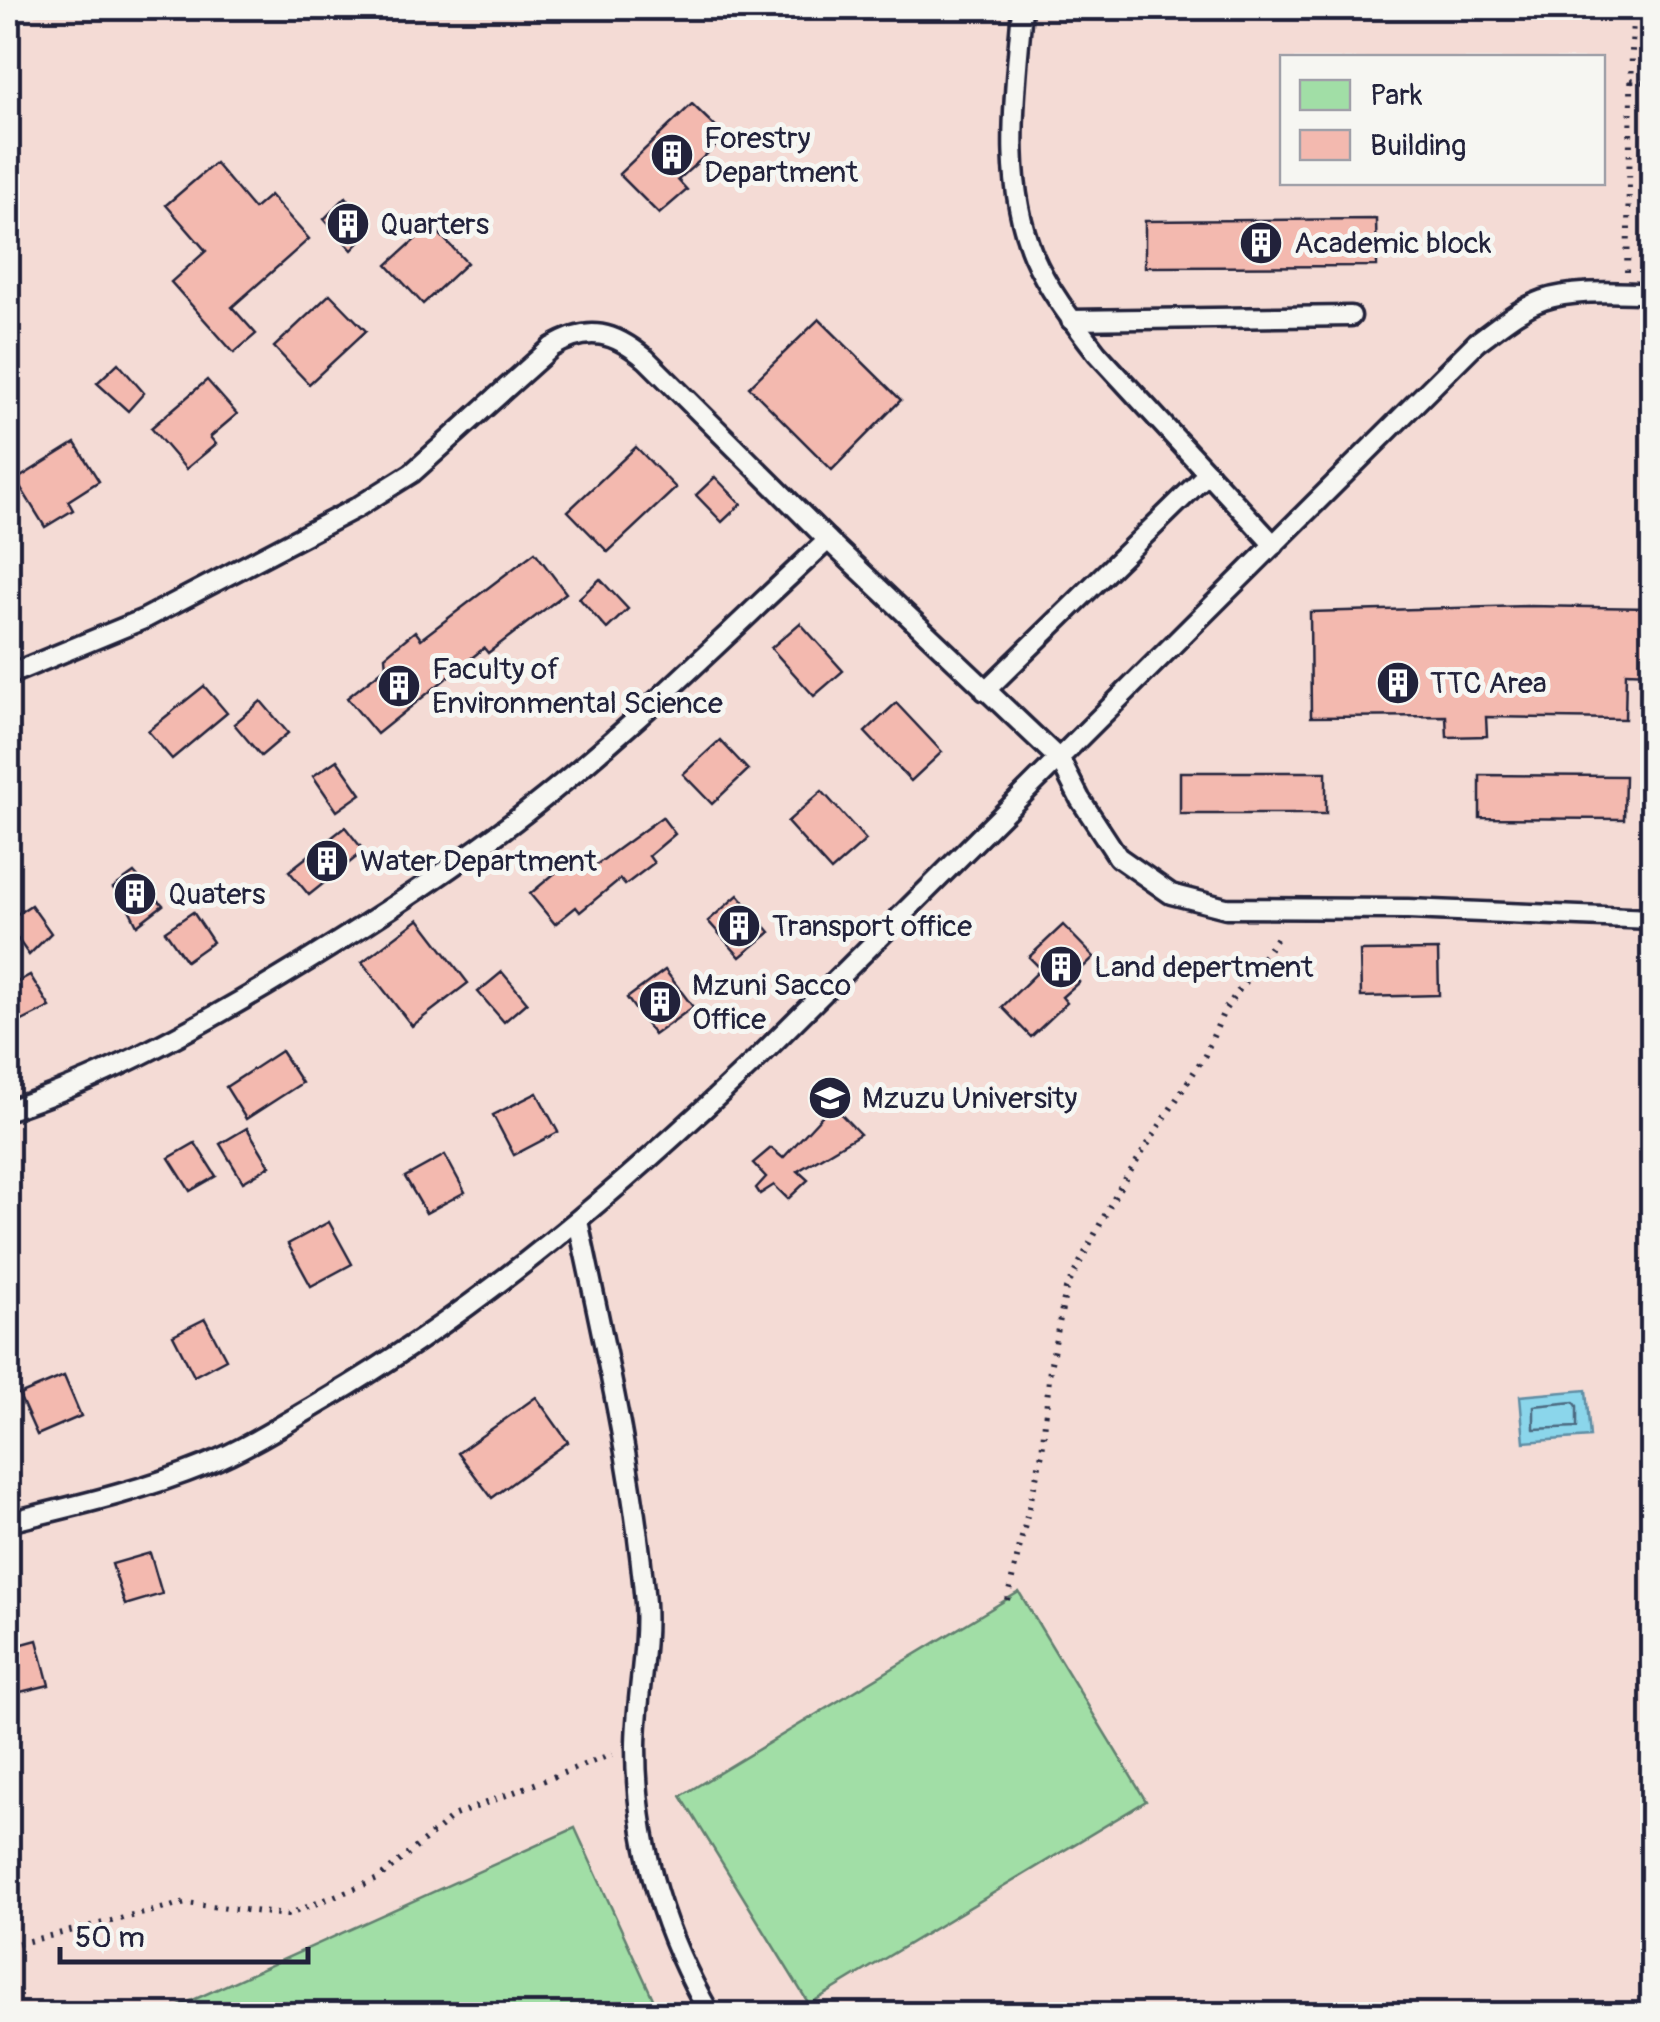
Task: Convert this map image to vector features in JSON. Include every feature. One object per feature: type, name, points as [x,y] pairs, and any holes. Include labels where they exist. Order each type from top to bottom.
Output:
[{"type":"lane","points":[[1022,8],[1014,111],[1016,194],[1033,255],[1071,320],[1274,544]]},
{"type":"lane","points":[[8,1522],[116,1495],[206,1465],[275,1430],[380,1367],[472,1303],[578,1221],[732,1083],[1477,342],[1516,313],[1542,301],[1565,296],[1652,293]]},
{"type":"lane","points":[[1071,320],[1351,316]]},
{"type":"lane","points":[[8,674],[144,620],[356,508],[412,474],[552,347],[574,334],[596,334],[624,340],[1060,760],[1118,857],[1171,894],[1226,908],[1445,910],[1652,919]]},
{"type":"lane","points":[[985,690],[1208,473]]},
{"type":"lane","points":[[8,1110],[62,1092],[181,1036],[346,938],[501,831],[632,722],[828,540]]},
{"type":"lane","points":[[578,1221],[638,1532],[645,1609],[636,1744],[638,1794],[649,1866],[682,1966],[710,2014]]},
{"type":"path","points":[[1627,293],[1633,8]]},
{"type":"path","points":[[1631,80],[1652,82]]},
{"type":"path","points":[[1007,1600],[1042,1453],[1050,1368],[1066,1289],[1117,1192],[1205,1055],[1224,1011],[1298,908]]},
{"type":"path","points":[[8,1946],[186,1903],[287,1915],[378,1879],[455,1815],[636,1744]]},
{"type":"shaded area","name":"Mzuzu University","points":[[44,8],[1652,8],[1652,2014],[8,2014],[8,38]]},
{"type":"green space","points":[[1019,1592],[1146,1801],[809,2004],[681,1796]]},
{"type":"green space","points":[[575,1828],[660,2014],[162,2014]]},
{"type":"water","points":[[1586,1390],[1590,1437],[1524,1442],[1520,1396]]},
{"type":"building","name":"Forestry Department","points":[[692,104],[726,137],[678,180],[687,190],[659,214],[619,174]]},
{"type":"building","points":[[215,163],[254,209],[270,195],[309,239],[232,307],[256,334],[234,353],[171,282],[206,251],[166,205]]},
{"type":"building","name":"Quarters","points":[[346,197],[371,230],[352,250],[324,219]]},
{"type":"building","name":"Academic block","points":[[1376,219],[1377,266],[1145,267],[1145,221]]},
{"type":"building","points":[[431,225],[467,263],[423,304],[387,265]]},
{"type":"building","points":[[330,294],[366,331],[309,384],[274,347]]},
{"type":"building","points":[[819,319],[901,400],[832,470],[749,387]]},
{"type":"building","points":[[118,363],[144,393],[128,411],[97,383]]},
{"type":"building","points":[[207,380],[237,414],[210,437],[216,444],[186,469],[151,428]]},
{"type":"building","points":[[75,443],[99,481],[68,501],[73,510],[45,527],[16,480]]},
{"type":"building","points":[[636,447],[676,488],[608,552],[568,511]]},
{"type":"building","points":[[715,477],[741,504],[722,522],[696,495]]},
{"type":"building","points":[[535,552],[566,593],[488,653],[484,648],[377,734],[347,698],[386,667],[385,656],[415,631],[421,639]]},
{"type":"building","points":[[600,579],[628,609],[607,629],[579,598]]},
{"type":"building","points":[[1527,606],[1652,608],[1652,673],[1626,672],[1625,719],[1486,717],[1487,736],[1447,737],[1446,716],[1311,717],[1310,612]]},
{"type":"building","points":[[800,623],[843,671],[814,696],[771,648]]},
{"type":"building","points":[[204,686],[227,713],[172,759],[148,731]]},
{"type":"building","points":[[261,701],[288,733],[261,756],[234,724]]},
{"type":"building","points":[[896,703],[942,752],[911,781],[865,732]]},
{"type":"building","points":[[720,740],[748,770],[712,804],[683,774]]},
{"type":"building","points":[[337,760],[361,794],[337,811],[313,776]]},
{"type":"building","points":[[1180,772],[1326,772],[1326,814],[1180,814]]},
{"type":"building","points":[[1480,775],[1625,776],[1624,819],[1480,818]]},
{"type":"building","points":[[822,791],[866,840],[831,871],[787,822]]},
{"type":"building","points":[[662,817],[675,834],[649,856],[654,863],[625,885],[620,879],[580,912],[576,907],[555,924],[530,894],[573,858],[585,873]]},
{"type":"building","name":"Water Department","points":[[345,827],[364,851],[309,895],[289,871]]},
{"type":"building","name":"Quaters","points":[[134,873],[163,905],[137,925],[113,888]]},
{"type":"building","name":"Transport office","points":[[738,895],[770,932],[740,957],[708,921]]},
{"type":"building","points":[[31,905],[51,933],[29,955],[8,920]]},
{"type":"building","points":[[193,912],[213,942],[186,961],[165,931]]},
{"type":"building","points":[[419,919],[468,983],[412,1026],[362,962]]},
{"type":"building","points":[[1063,925],[1094,957],[1073,977],[1079,982],[1062,997],[1067,1003],[1031,1037],[1002,1007],[1041,969],[1029,957]]},
{"type":"building","points":[[1438,950],[1439,995],[1361,997],[1360,951]]},
{"type":"building","name":"Mzuni Sacco Office","points":[[665,970],[693,1007],[654,1035],[627,998]]},
{"type":"building","points":[[502,972],[527,1002],[504,1022],[478,992]]},
{"type":"building","points":[[30,975],[50,1007],[8,1028],[8,987]]},
{"type":"building","points":[[281,1051],[302,1083],[246,1119],[226,1087]]},
{"type":"building","points":[[537,1093],[558,1132],[514,1155],[493,1115]]},
{"type":"building","points":[[832,1105],[860,1134],[798,1171],[808,1180],[788,1199],[774,1185],[760,1194],[756,1188],[766,1177],[753,1163],[771,1148],[783,1158]]},
{"type":"building","points":[[247,1128],[270,1166],[243,1182],[220,1144]]},
{"type":"building","points":[[195,1143],[216,1176],[190,1191],[169,1158]]},
{"type":"building","points":[[445,1155],[465,1192],[426,1213],[405,1177]]},
{"type":"building","points":[[329,1222],[352,1264],[311,1286],[288,1244]]},
{"type":"building","points":[[205,1319],[226,1359],[194,1376],[173,1335]]},
{"type":"building","points":[[64,1376],[81,1416],[37,1435],[19,1395]]},
{"type":"building","points":[[536,1397],[568,1442],[492,1498],[458,1453]]},
{"type":"building","points":[[150,1553],[162,1594],[125,1605],[112,1564]]},
{"type":"building","points":[[37,1640],[49,1685],[8,1695],[8,1648]]},
{"type":"place","name":"Forestry Department","points":[[672,155]]},
{"type":"place","name":"Quarters","points":[[348,224]]},
{"type":"place","name":"Academic block","points":[[1261,243]]},
{"type":"place","name":"TTC Area","points":[[1398,683]]},
{"type":"place","name":"Faculty of Environmental Science","points":[[399,686]]},
{"type":"place","name":"Water Department","points":[[327,861]]},
{"type":"place","name":"Quaters","points":[[135,894]]},
{"type":"place","name":"Transport office","points":[[739,926]]},
{"type":"place","name":"Land depertment","points":[[1061,967]]},
{"type":"place","name":"Mzuni Sacco Office","points":[[660,1002]]},
{"type":"place","name":"Mzuzu University","points":[[830,1098]]}]
